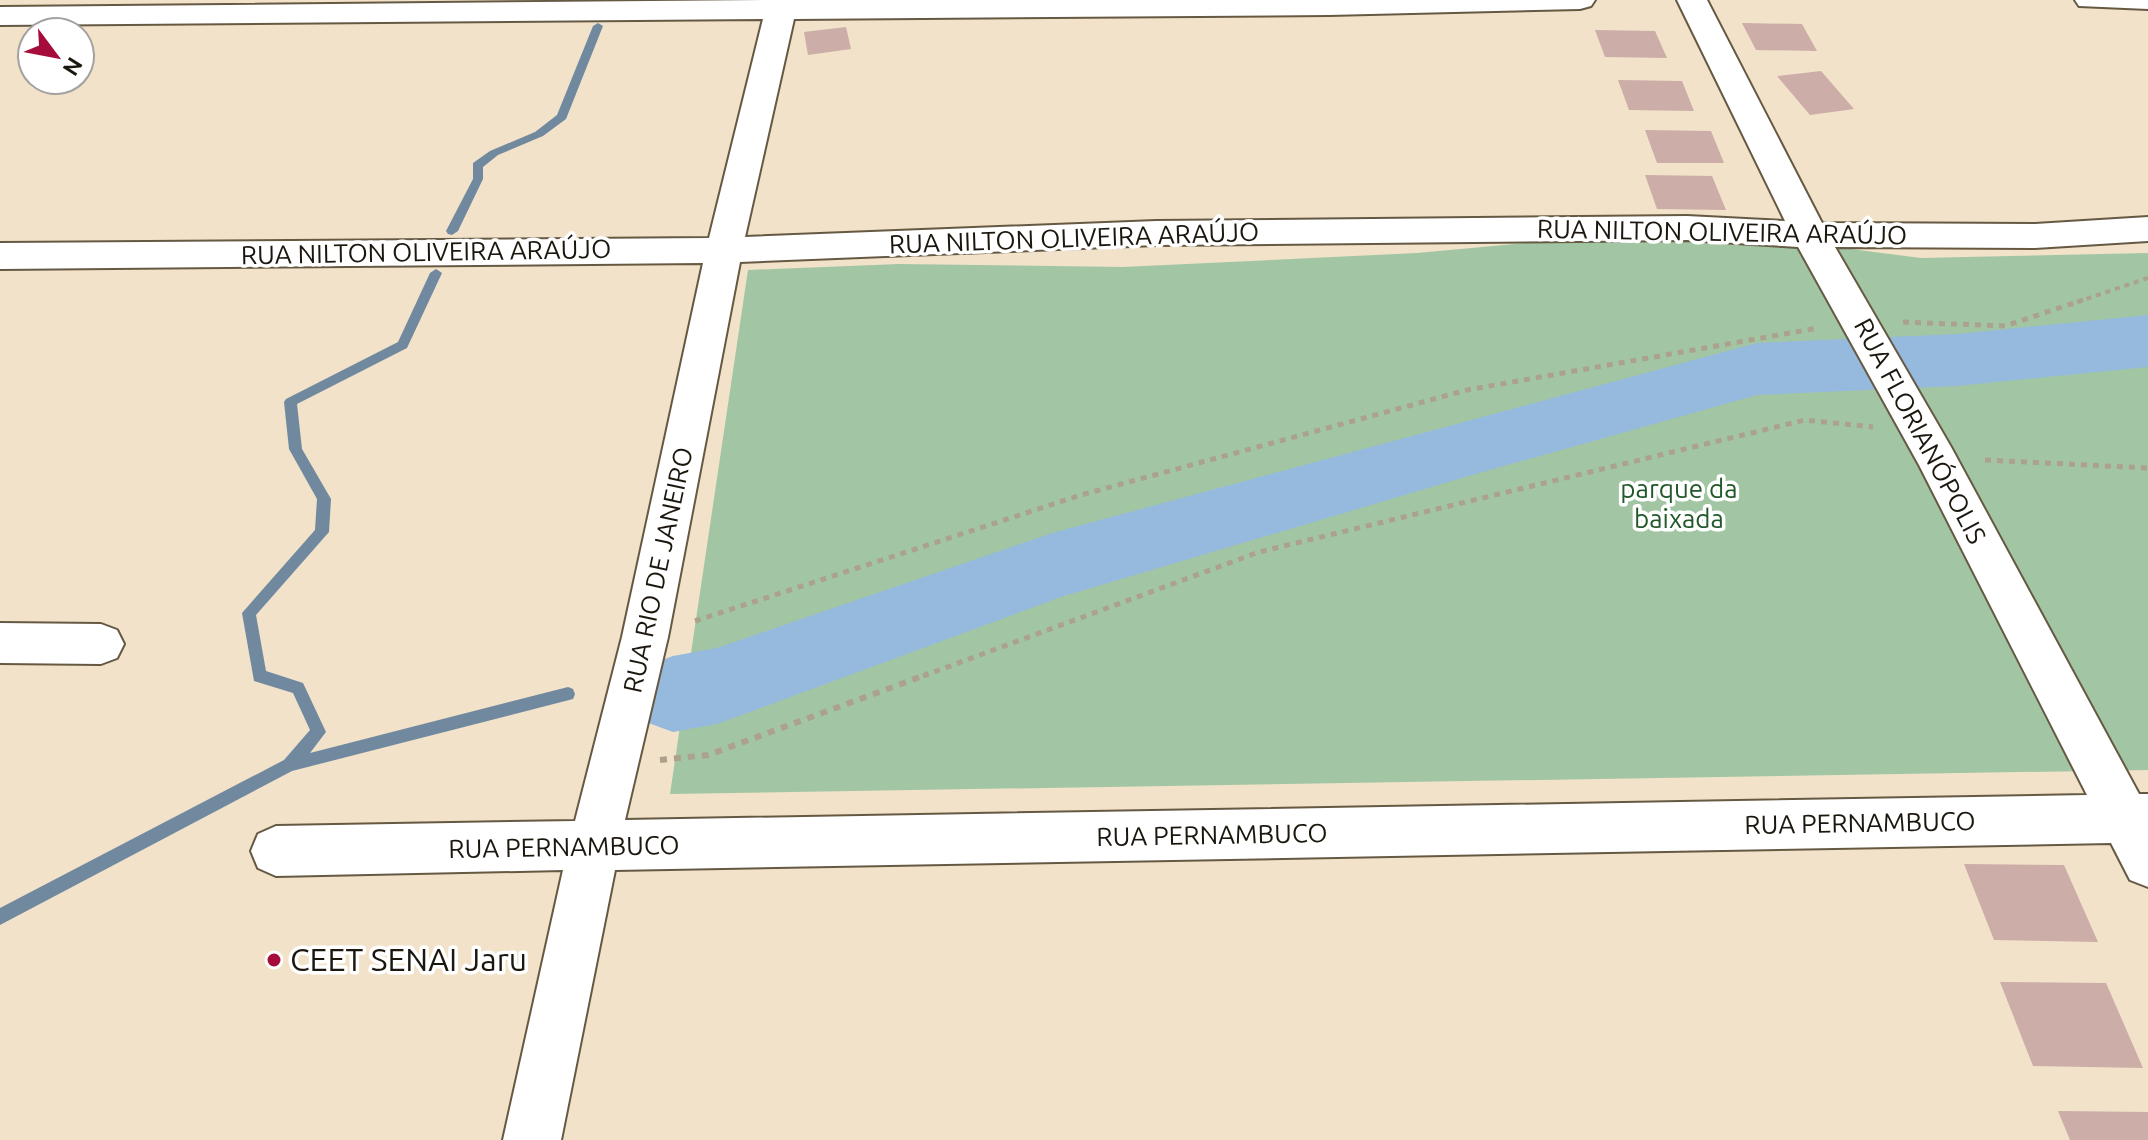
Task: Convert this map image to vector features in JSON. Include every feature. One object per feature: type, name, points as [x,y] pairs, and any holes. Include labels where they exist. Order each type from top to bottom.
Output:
[{"type":"street","points":[[0,16],[782,5],[1329,6],[1580,0]]},
{"type":"street","name":"RUA FLORIANÓPOLIS","points":[[1692,0],[1810,235],[1864,326],[2137,818],[2148,862]]},
{"type":"street","points":[[2090,0],[2148,0]]},
{"type":"street","name":"RUA RIO DE JANEIRO","points":[[532,1140],[594,846],[645,637],[724,250],[782,5]]},
{"type":"street","name":"RUA NILTON OLIVEIRA ARAÚJO","points":[[0,256],[724,250],[1156,233],[1687,228],[1810,235],[2035,236],[2148,229]]},
{"type":"street","points":[[0,643],[101,644]]},
{"type":"street","name":"RUA PERNAMBUCO","points":[[276,851],[2137,818]]},
{"type":"path","points":[[645,637],[1081,495],[1467,390],[1864,326],[2005,326],[2148,278]]},
{"type":"path","points":[[615,765],[708,755],[1259,552],[1805,420],[1920,429],[2148,468]]},
{"type":"green space","name":"parque da baixada","points":[[1687,228],[1921,258],[2148,253],[2148,770],[670,794],[748,270],[899,264],[1123,267],[1417,253]]},
{"type":"building","points":[[1742,23],[1802,24],[1817,51],[1756,50]]},
{"type":"building","points":[[846,27],[851,49],[808,55],[804,32]]},
{"type":"building","points":[[1595,30],[1655,31],[1667,58],[1605,57]]},
{"type":"building","points":[[1821,71],[1854,109],[1810,115],[1777,76]]},
{"type":"building","points":[[1618,80],[1682,81],[1694,111],[1629,110]]},
{"type":"building","points":[[1645,130],[1711,131],[1724,163],[1657,163]]},
{"type":"building","points":[[1645,175],[1712,176],[1726,210],[1657,209]]},
{"type":"building","points":[[1964,864],[2064,865],[2098,942],[1994,940]]},
{"type":"building","points":[[2000,982],[2106,983],[2143,1068],[2033,1066]]},
{"type":"building","points":[[2058,1111],[2148,1112],[2148,1140],[2070,1140]]},
{"type":"waterway","points":[[452,231],[478,179],[477,166],[494,153],[539,134],[562,117],[598,26]]},
{"type":"waterway","points":[[289,765],[318,732],[298,688],[259,676],[249,613],[322,532],[324,499],[296,449],[290,402],[403,345],[436,273]]},
{"type":"waterway","points":[[673,694],[717,686],[1052,566],[1472,446],[1757,369],[1957,360],[2148,341]]},
{"type":"waterway","points":[[289,765],[568,694]]},
{"type":"waterway","points":[[0,917],[289,765]]},
{"type":"place","name":"CEET SENAI Jaru","points":[[274,960]]}]
